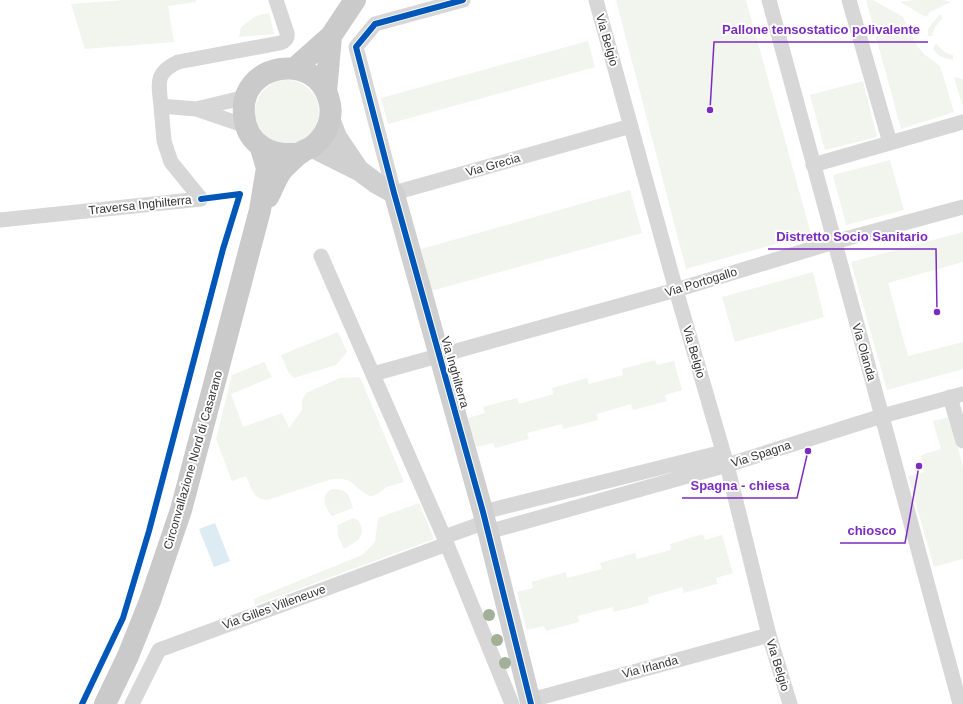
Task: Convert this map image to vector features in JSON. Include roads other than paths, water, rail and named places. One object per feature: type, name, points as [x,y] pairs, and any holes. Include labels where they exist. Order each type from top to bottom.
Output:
[{"type":"main road","points":[[295,68],[331,36],[355,0]]},
{"type":"main road","points":[[326,92],[331,36]]},
{"type":"main road","points":[[295,68],[307,73],[318,81],[326,92],[331,110],[330,120],[323,135],[306,150],[290,155],[269,151],[252,137],[246,126],[243,112],[246,97],[250,88],[265,74],[279,69],[295,68]]},
{"type":"main road","name":"Circonvallazione Nord di Casarano","points":[[105,704],[128,656],[150,601],[181,510],[260,210],[267,168],[260,145]]},
{"type":"main road","name":"Circonvallazione Nord di Casarano","points":[[260,210],[283,169],[306,150]]},
{"type":"street","points":[[246,126],[196,109],[161,106],[159,82],[162,73],[178,62],[286,41],[287,33],[276,0]]},
{"type":"street","name":"Via Inghilterra","points":[[463,0],[375,24],[356,47],[394,193],[486,522],[525,703]]},
{"type":"street","name":"Via Belgio","points":[[596,0],[676,290],[725,458],[769,634],[790,704]]},
{"type":"street","name":"Via Olanda","points":[[769,0],[960,704]]},
{"type":"street","points":[[849,0],[890,143]]},
{"type":"street","points":[[196,109],[246,97]]},
{"type":"street","name":"Traversa Inghilterra","points":[[0,220],[200,199],[171,162],[164,141],[161,106]]},
{"type":"street","points":[[330,120],[337,138],[360,171]]},
{"type":"street","points":[[813,165],[963,122]]},
{"type":"street","name":"Via Grecia","points":[[394,193],[631,126]]},
{"type":"street","points":[[306,150],[360,171],[376,183],[394,193]]},
{"type":"street","name":"Via Portogallo","points":[[439,355],[676,290],[834,242],[963,208]]},
{"type":"street","points":[[321,256],[446,540],[525,703]]},
{"type":"street","name":"Via Inghilterra","points":[[373,374],[439,355]]},
{"type":"street","points":[[957,395],[963,441]]},
{"type":"street","name":"Via Spagna","points":[[486,522],[957,395]]},
{"type":"street","name":"Via Spagna","points":[[486,522],[725,458]]},
{"type":"street","points":[[446,540],[486,522]]},
{"type":"street","name":"Via Gilles Villeneuve","points":[[132,704],[159,650],[446,540]]},
{"type":"street","name":"Via Irlanda","points":[[525,703],[769,634]]},
{"type":"place","name":"Pallone tensostatico polivalente","points":[[710,110]]},
{"type":"place","name":"Distretto Socio Sanitario","points":[[937,312]]},
{"type":"place","name":"Spagna - chiesa","points":[[808,451]]},
{"type":"place","name":"chiosco","points":[[919,466]]}]
